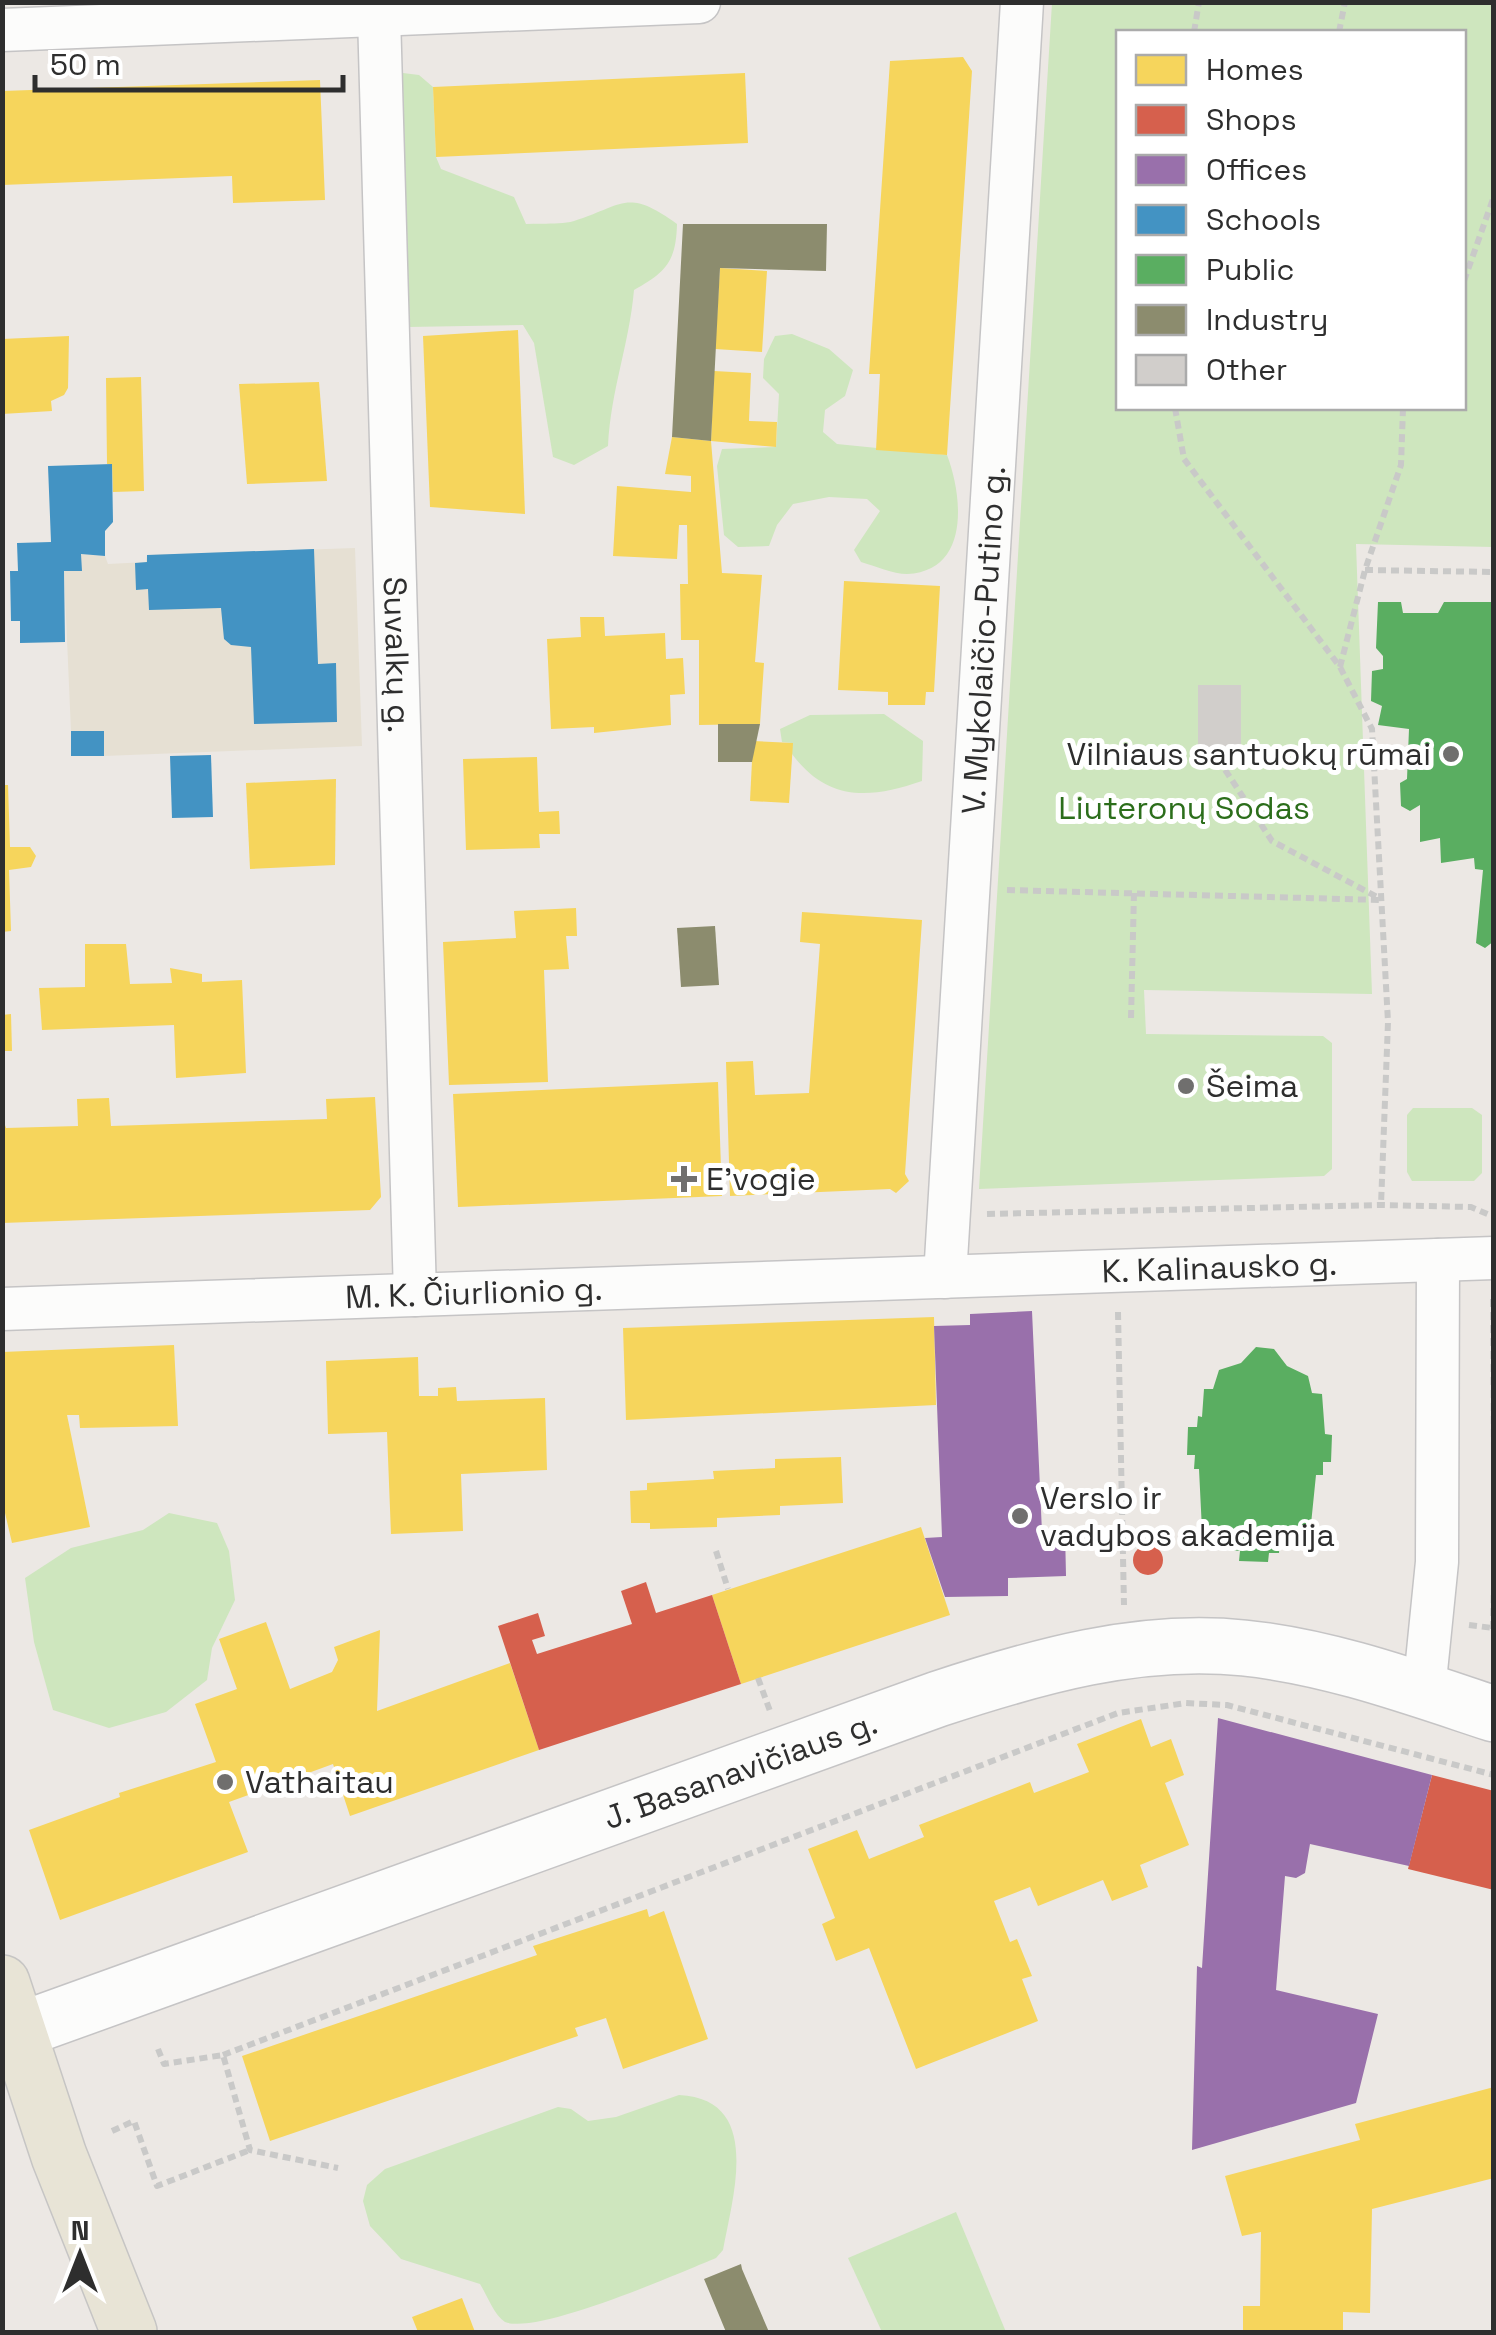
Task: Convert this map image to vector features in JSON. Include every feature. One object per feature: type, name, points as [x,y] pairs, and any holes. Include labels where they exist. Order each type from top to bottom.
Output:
[{"type":"main road","name":"J. Basanavičiaus g.","points":[[8,2017],[938,1699],[1010,1676],[1125,1652],[1240,1648],[1361,1671],[1494,1714]]},
{"type":"main road","points":[[8,2017],[129,2332]]},
{"type":"street","points":[[2,30],[699,2]]},
{"type":"street","name":"V. Mykolaičio-Putino g.","points":[[945,1277],[945,1216],[1022,2]]},
{"type":"street","name":"Suvalkų g.","points":[[380,15],[415,1295]]},
{"type":"street","name":"K. Kalinausko g.","points":[[945,1277],[1494,1258]]},
{"type":"street","points":[[1424,1691],[1437,1562],[1438,1260]]},
{"type":"street","name":"M. K. Čiurlionio g.","points":[[2,1310],[945,1277]]},
{"type":"path","points":[[1194,30],[1198,2]]},
{"type":"path","points":[[1339,30],[1345,2]]},
{"type":"path","points":[[1466,276],[1494,196]]},
{"type":"path","points":[[1175,410],[1184,459],[1340,668],[1372,729],[1388,1022],[1381,1204]]},
{"type":"path","points":[[1340,668],[1365,570],[1401,465],[1403,410]]},
{"type":"path","points":[[1365,570],[1494,572]]},
{"type":"path","points":[[1218,760],[1272,840],[1381,900]]},
{"type":"path","points":[[965,889],[1381,900]]},
{"type":"path","points":[[1131,1018],[1134,893]]},
{"type":"path","points":[[945,1216],[1381,1204],[1471,1207],[1494,1218]]},
{"type":"path","points":[[1118,1271],[1125,1652]]},
{"type":"path","points":[[1494,1298],[1494,1452]]},
{"type":"path","points":[[716,1552],[728,1589]]},
{"type":"path","points":[[1494,1586],[1494,1630]]},
{"type":"path","points":[[158,2049],[164,2064],[222,2055],[1118,1713],[1186,1703],[1227,1704],[1494,1774]]},
{"type":"path","points":[[222,2055],[250,2150]]},
{"type":"path","points":[[112,2131],[134,2121],[156,2186],[250,2150],[338,2168]]},
{"type":"shaded area","points":[[355,548],[362,746],[104,756],[104,731],[71,731],[64,571],[81,570],[81,554],[105,556],[108,564],[146,562],[147,555]]},
{"type":"green space","name":"Liuteronų Sodas","points":[[1052,3],[1493,3],[1493,547],[1356,544],[1372,994],[1144,990],[1146,1034],[1323,1036],[1332,1043],[1332,1169],[1324,1176],[979,1189]]},
{"type":"green space","points":[[403,73],[419,75],[433,87],[436,157],[441,169],[514,197],[526,224],[569,222],[635,203],[677,224],[667,264],[634,290],[608,446],[574,465],[553,457],[534,343],[523,325],[408,327],[393,90]]},
{"type":"green space","points":[[792,334],[829,349],[853,370],[845,396],[825,410],[823,432],[837,444],[947,455],[956,491],[957,529],[942,560],[927,570],[902,574],[861,562],[854,550],[880,511],[867,499],[829,497],[793,504],[777,525],[769,546],[738,547],[724,535],[717,466],[722,449],[776,447],[779,394],[763,378],[764,359],[775,336]]},
{"type":"green space","points":[[884,714],[923,741],[922,781],[868,793],[835,788],[806,770],[792,754],[792,743],[782,742],[780,729],[810,715]]},
{"type":"green space","points":[[1413,1108],[1472,1108],[1482,1115],[1482,1173],[1474,1181],[1412,1181],[1407,1172],[1407,1115]]},
{"type":"green space","points":[[169,1513],[217,1523],[229,1551],[235,1600],[212,1648],[207,1680],[166,1712],[109,1728],[53,1710],[34,1642],[25,1578],[71,1548],[143,1530]]},
{"type":"green space","points":[[679,2095],[705,2101],[723,2113],[732,2131],[736,2178],[723,2250],[716,2258],[576,2312],[522,2324],[501,2319],[480,2284],[401,2259],[370,2226],[363,2201],[367,2185],[385,2169],[558,2107],[571,2109],[588,2121],[616,2117]]},
{"type":"green space","points":[[956,2212],[1006,2332],[882,2332],[848,2258]]},
{"type":"building: Homes","points":[[963,57],[972,71],[947,455],[876,450],[880,374],[869,374],[890,61]]},
{"type":"building: Homes","points":[[745,73],[748,143],[436,157],[433,87]]},
{"type":"building: Homes","points":[[320,80],[325,200],[233,203],[232,176],[2,185],[2,91]]},
{"type":"building: Homes","points":[[720,268],[767,271],[762,352],[715,349]]},
{"type":"building: Homes","points":[[518,330],[525,514],[430,507],[423,336]]},
{"type":"building: Homes","points":[[69,336],[68,388],[64,395],[51,401],[52,411],[2,414],[2,339]]},
{"type":"building: Homes","points":[[714,371],[751,373],[749,421],[777,422],[776,447],[711,441]]},
{"type":"building: Homes","points":[[141,377],[144,491],[113,492],[112,464],[107,464],[106,378]]},
{"type":"building: Homes","points":[[319,382],[327,481],[247,484],[239,384]]},
{"type":"building: Homes","points":[[672,437],[711,441],[722,573],[762,575],[755,662],[764,663],[760,724],[699,725],[699,640],[681,640],[680,584],[688,584],[687,525],[679,525],[677,559],[613,556],[617,486],[691,492],[691,476],[665,474]]},
{"type":"building: Homes","points":[[844,581],[940,586],[934,692],[926,692],[925,705],[888,705],[888,692],[838,690]]},
{"type":"building: Homes","points":[[580,617],[604,617],[605,636],[665,633],[666,659],[683,658],[685,694],[670,695],[671,725],[594,733],[594,727],[551,729],[547,639],[581,637]]},
{"type":"building: Homes","points":[[753,741],[793,743],[789,803],[750,801]]},
{"type":"building: Homes","points":[[537,757],[539,812],[559,811],[560,834],[539,834],[540,848],[466,850],[463,759]]},
{"type":"building: Homes","points":[[336,779],[335,865],[250,869],[246,783]]},
{"type":"building: Homes","points":[[2,785],[8,785],[10,847],[30,847],[36,856],[31,867],[9,870],[11,931],[2,932]]},
{"type":"building: Homes","points":[[576,908],[577,936],[566,936],[569,969],[544,970],[548,1082],[449,1085],[443,942],[516,938],[514,911]]},
{"type":"building: Homes","points":[[802,912],[922,920],[905,1174],[909,1181],[896,1193],[890,1189],[730,1196],[726,1062],[753,1061],[755,1095],[809,1093],[820,944],[800,942]]},
{"type":"building: Homes","points":[[85,944],[126,944],[130,984],[172,983],[170,968],[202,974],[202,982],[242,980],[246,1073],[176,1078],[174,1025],[42,1030],[39,988],[85,987]]},
{"type":"building: Homes","points":[[11,1014],[12,1051],[2,1051],[2,1015]]},
{"type":"building: Homes","points":[[718,1082],[722,1196],[458,1207],[453,1094]]},
{"type":"building: Homes","points":[[375,1097],[381,1197],[370,1210],[2,1223],[2,1116],[6,1128],[78,1126],[77,1099],[109,1098],[111,1126],[327,1119],[326,1099]]},
{"type":"building: Homes","points":[[934,1317],[936,1405],[626,1420],[623,1328]]},
{"type":"building: Homes","points":[[174,1345],[178,1426],[80,1428],[79,1415],[67,1415],[90,1527],[12,1543],[2,1500],[2,1352]]},
{"type":"building: Homes","points":[[418,1357],[419,1396],[438,1396],[438,1388],[456,1387],[457,1401],[545,1398],[547,1470],[461,1474],[463,1531],[391,1534],[387,1432],[328,1434],[326,1361]]},
{"type":"building: Homes","points":[[841,1457],[843,1503],[780,1506],[780,1515],[717,1518],[717,1527],[650,1529],[650,1523],[631,1523],[630,1491],[647,1490],[647,1483],[714,1479],[713,1471],[775,1468],[775,1459]]},
{"type":"building: Homes","points":[[921,1527],[950,1615],[741,1684],[712,1595]]},
{"type":"building: Homes","points":[[266,1622],[290,1689],[332,1672],[338,1660],[334,1647],[380,1630],[377,1711],[510,1663],[539,1750],[350,1816],[333,1764],[229,1802],[248,1852],[60,1920],[29,1830],[120,1797],[119,1793],[216,1762],[195,1704],[237,1689],[219,1639]]},
{"type":"building: Homes","points":[[1141,1719],[1151,1747],[1171,1739],[1184,1775],[1165,1783],[1189,1845],[1140,1865],[1148,1887],[1112,1901],[1103,1880],[1038,1906],[1030,1887],[994,1901],[1010,1942],[1017,1939],[1032,1976],[1022,1979],[1038,2021],[916,2069],[869,1948],[836,1961],[822,1924],[835,1918],[808,1849],[857,1830],[869,1859],[924,1837],[919,1825],[1030,1782],[1034,1793],[1089,1772],[1077,1744]]},
{"type":"building: Homes","points":[[647,1909],[649,1917],[664,1911],[708,2039],[623,2069],[606,2018],[575,2028],[578,2036],[270,2141],[242,2056],[537,1955],[533,1946]]},
{"type":"building: Homes","points":[[1494,2087],[1494,2178],[1372,2209],[1370,2313],[1343,2312],[1343,2332],[1243,2332],[1243,2306],[1260,2306],[1261,2232],[1242,2236],[1225,2176],[1360,2140],[1355,2124]]},
{"type":"building: Homes","points":[[462,2298],[475,2332],[418,2332],[412,2317]]},
{"type":"building: Shops","points":[[1148,1545],[1162,1554],[1163,1560],[1154,1574],[1148,1575],[1134,1566],[1133,1560],[1142,1546]]},
{"type":"building: Shops","points":[[646,1582],[656,1613],[712,1595],[741,1684],[539,1750],[498,1626],[538,1613],[545,1636],[532,1640],[537,1654],[632,1624],[621,1591]]},
{"type":"building: Shops","points":[[1432,1775],[1494,1791],[1494,1890],[1408,1869]]},
{"type":"building: Offices","points":[[1032,1311],[1042,1532],[1065,1531],[1066,1576],[1008,1578],[1008,1596],[945,1597],[925,1538],[942,1537],[934,1326],[970,1325],[970,1314]]},
{"type":"building: Offices","points":[[1218,1718],[1432,1775],[1409,1866],[1310,1844],[1305,1873],[1296,1878],[1285,1876],[1276,1990],[1378,2014],[1356,2103],[1192,2150],[1197,1966],[1202,1968]]},
{"type":"building: Schools","points":[[112,464],[113,522],[105,531],[105,556],[81,554],[82,571],[64,571],[65,642],[20,643],[20,621],[11,621],[10,571],[18,571],[17,543],[51,542],[48,466]]},
{"type":"building: Schools","points":[[314,549],[318,664],[336,663],[337,722],[254,724],[251,647],[231,645],[224,639],[221,608],[149,610],[148,589],[136,590],[135,563],[147,562],[147,555]]},
{"type":"building: Schools","points":[[71,731],[104,731],[104,756],[71,756]]},
{"type":"building: Schools","points":[[211,755],[213,817],[172,818],[170,756]]},
{"type":"building: Public","name":"Vilniaus santuokų rūmai","points":[[1378,602],[1401,602],[1403,613],[1438,613],[1444,602],[1494,602],[1494,941],[1485,948],[1476,943],[1483,870],[1475,869],[1474,858],[1441,863],[1440,838],[1420,842],[1420,805],[1410,811],[1401,806],[1400,783],[1407,779],[1409,729],[1378,725],[1382,706],[1371,701],[1372,671],[1383,669],[1383,656],[1376,648]]},
{"type":"building: Public","points":[[1256,1347],[1274,1349],[1287,1366],[1308,1376],[1312,1393],[1322,1394],[1325,1434],[1332,1435],[1331,1462],[1323,1462],[1323,1475],[1316,1475],[1310,1534],[1280,1533],[1279,1553],[1269,1553],[1268,1562],[1239,1561],[1240,1551],[1231,1550],[1232,1532],[1202,1530],[1199,1469],[1194,1469],[1195,1455],[1187,1455],[1188,1427],[1197,1427],[1198,1416],[1202,1417],[1204,1389],[1213,1389],[1219,1370],[1241,1363]]},
{"type":"building: Industry","points":[[683,224],[827,224],[826,271],[720,268],[711,441],[672,437]]},
{"type":"building: Industry","points":[[718,724],[760,724],[752,762],[718,762]]},
{"type":"building: Industry","points":[[715,926],[719,985],[681,987],[677,928]]},
{"type":"building: Industry","points":[[741,2264],[769,2332],[726,2332],[704,2279]]},
{"type":"building: Other","points":[[1198,685],[1241,685],[1241,750],[1198,750]]},
{"type":"place","name":"Vilniaus santuokų rūmai","points":[[1451,754]]},
{"type":"place","name":"Šeima","points":[[1186,1086]]},
{"type":"place","name":"E’vogie","points":[[684,1179]]},
{"type":"place","name":"Verslo ir vadybos akademija","points":[[1020,1516]]},
{"type":"place","name":"Vathaitau","points":[[225,1782]]}]
